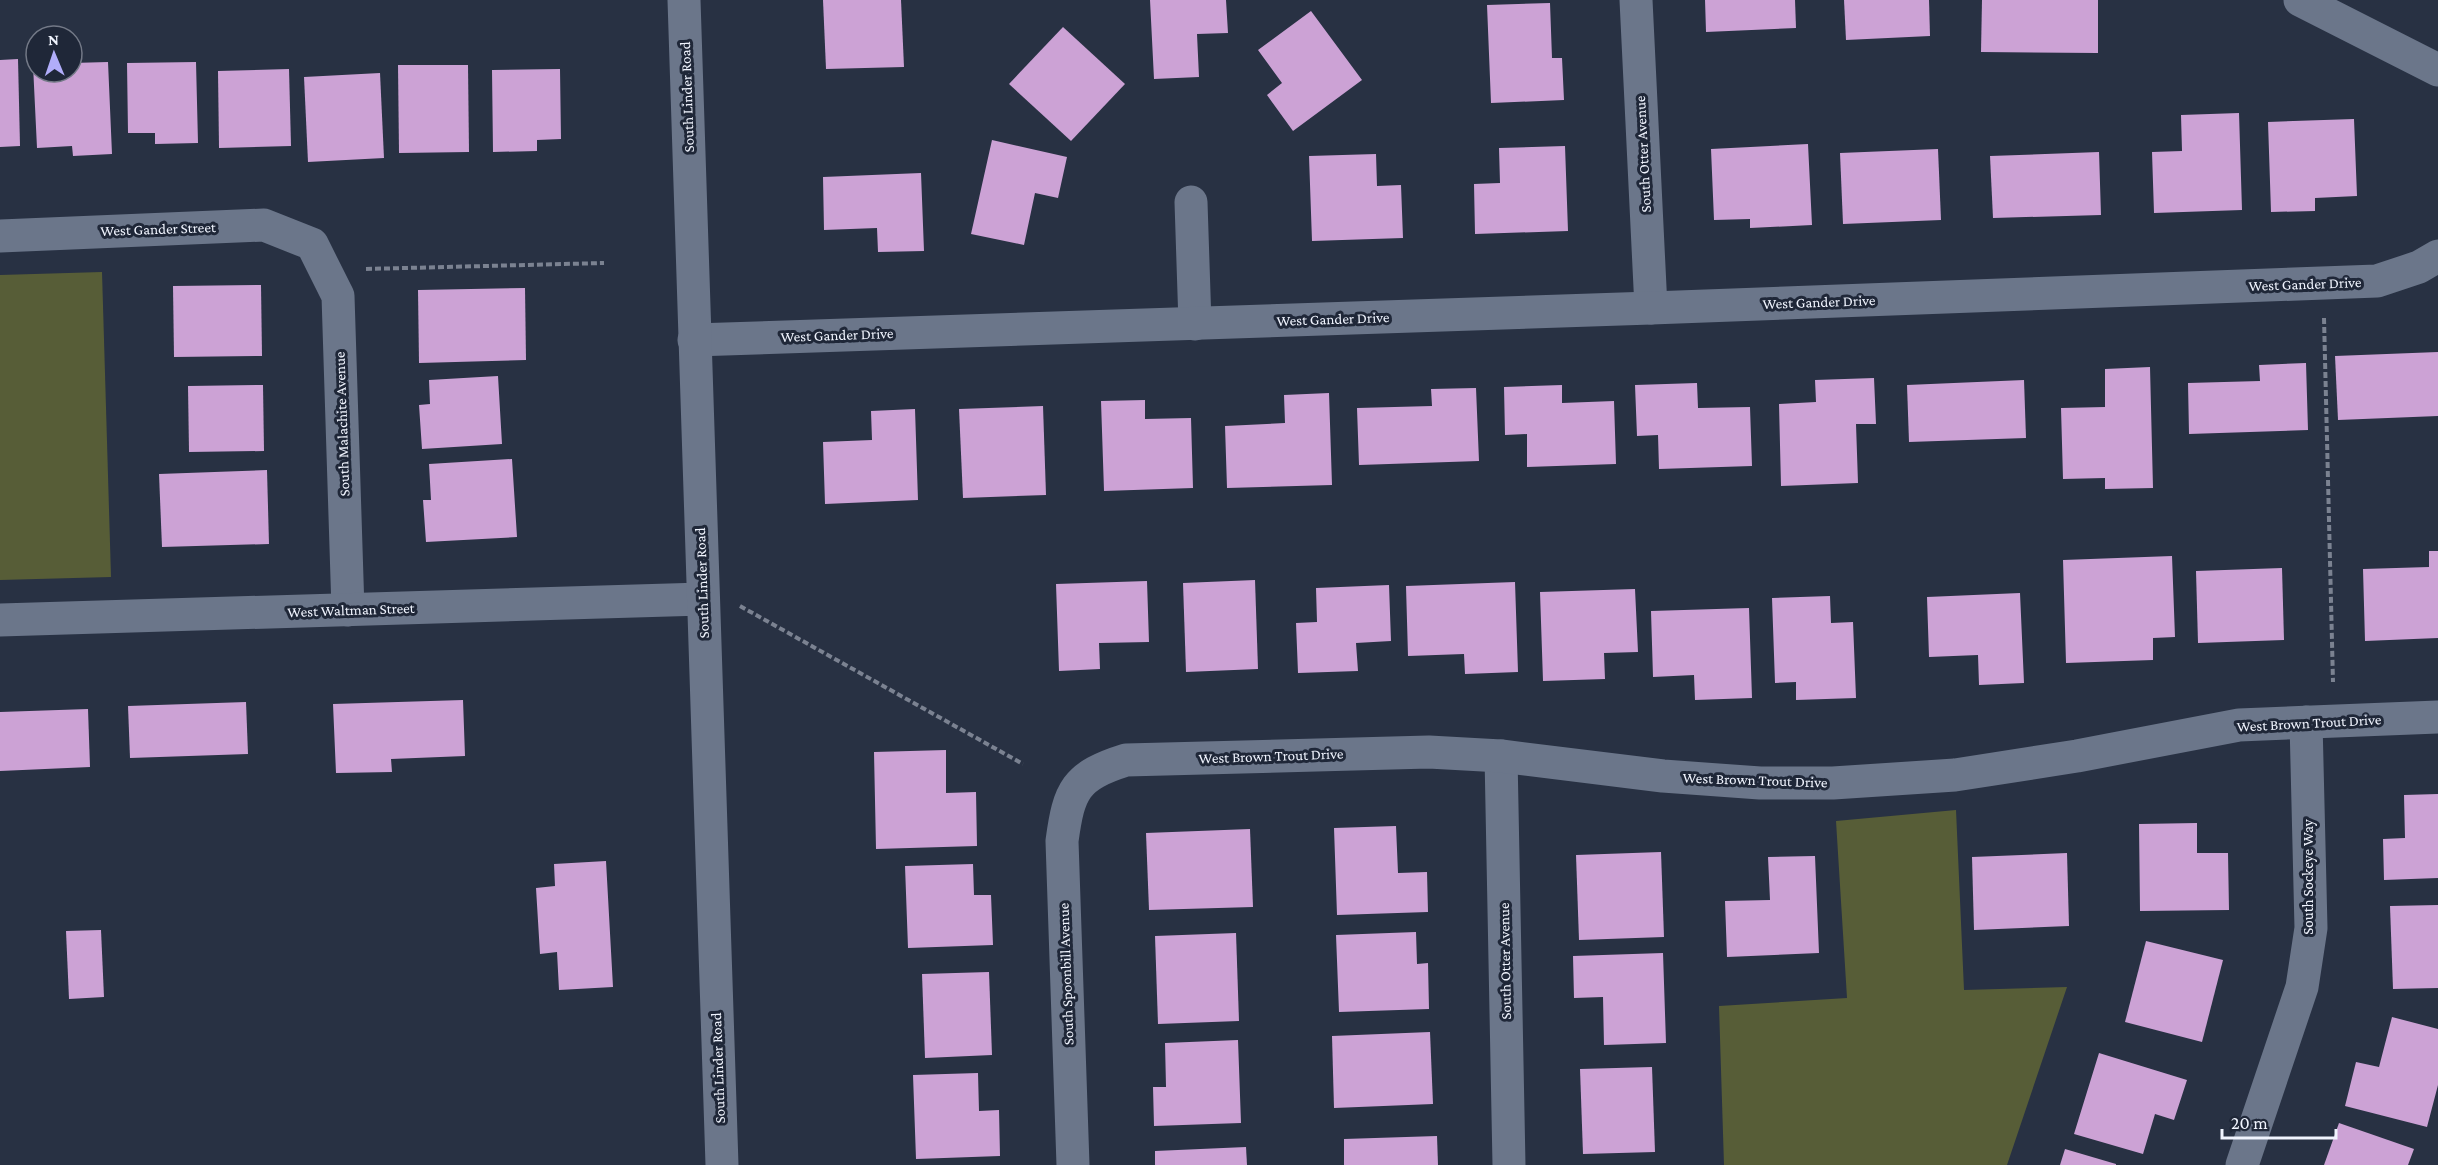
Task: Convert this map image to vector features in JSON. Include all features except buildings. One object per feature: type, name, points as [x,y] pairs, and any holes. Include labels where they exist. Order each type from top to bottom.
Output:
[{"type":"street","name":"South Linder Road","points":[[684,0],[722,1165]]},
{"type":"street","name":"South Otter Avenue","points":[[1636,0],[1651,308]]},
{"type":"street","points":[[2300,0],[2438,70]]},
{"type":"street","points":[[1191,202],[1195,324]]},
{"type":"street","name":"West Gander Street","points":[[0,236],[264,225],[312,244]]},
{"type":"street","name":"South Malachite Avenue","points":[[312,244],[338,296],[348,610]]},
{"type":"street","name":"West Gander Drive","points":[[694,340],[2376,281],[2419,267],[2438,256]]},
{"type":"street","name":"West Waltman Street","points":[[0,620],[703,599]]},
{"type":"street","name":"West Brown Trout Drive","points":[[1076,786],[1101,768],[1126,760],[1429,752],[1500,756],[1663,776],[1760,783],[1833,783],[1955,775],[2077,756],[2239,725],[2438,717]]},
{"type":"street","name":"South Sockeye Way","points":[[2241,1165],[2302,987],[2311,928],[2306,722]]},
{"type":"street","name":"South Otter Avenue","points":[[1500,756],[1509,1165]]},
{"type":"street","name":"South Spoonbill Avenue","points":[[1073,1165],[1062,842],[1066,812],[1076,786]]},
{"type":"path","points":[[366,269],[604,263]]},
{"type":"path","points":[[2324,317],[2333,682]]},
{"type":"path","points":[[737,604],[1023,764]]},
{"type":"green space","points":[[102,272],[111,577],[0,580],[0,275]]},
{"type":"green space","points":[[1956,810],[1964,990],[2067,987],[2007,1165],[1724,1165],[1719,1006],[1847,998],[1836,821]]}]
